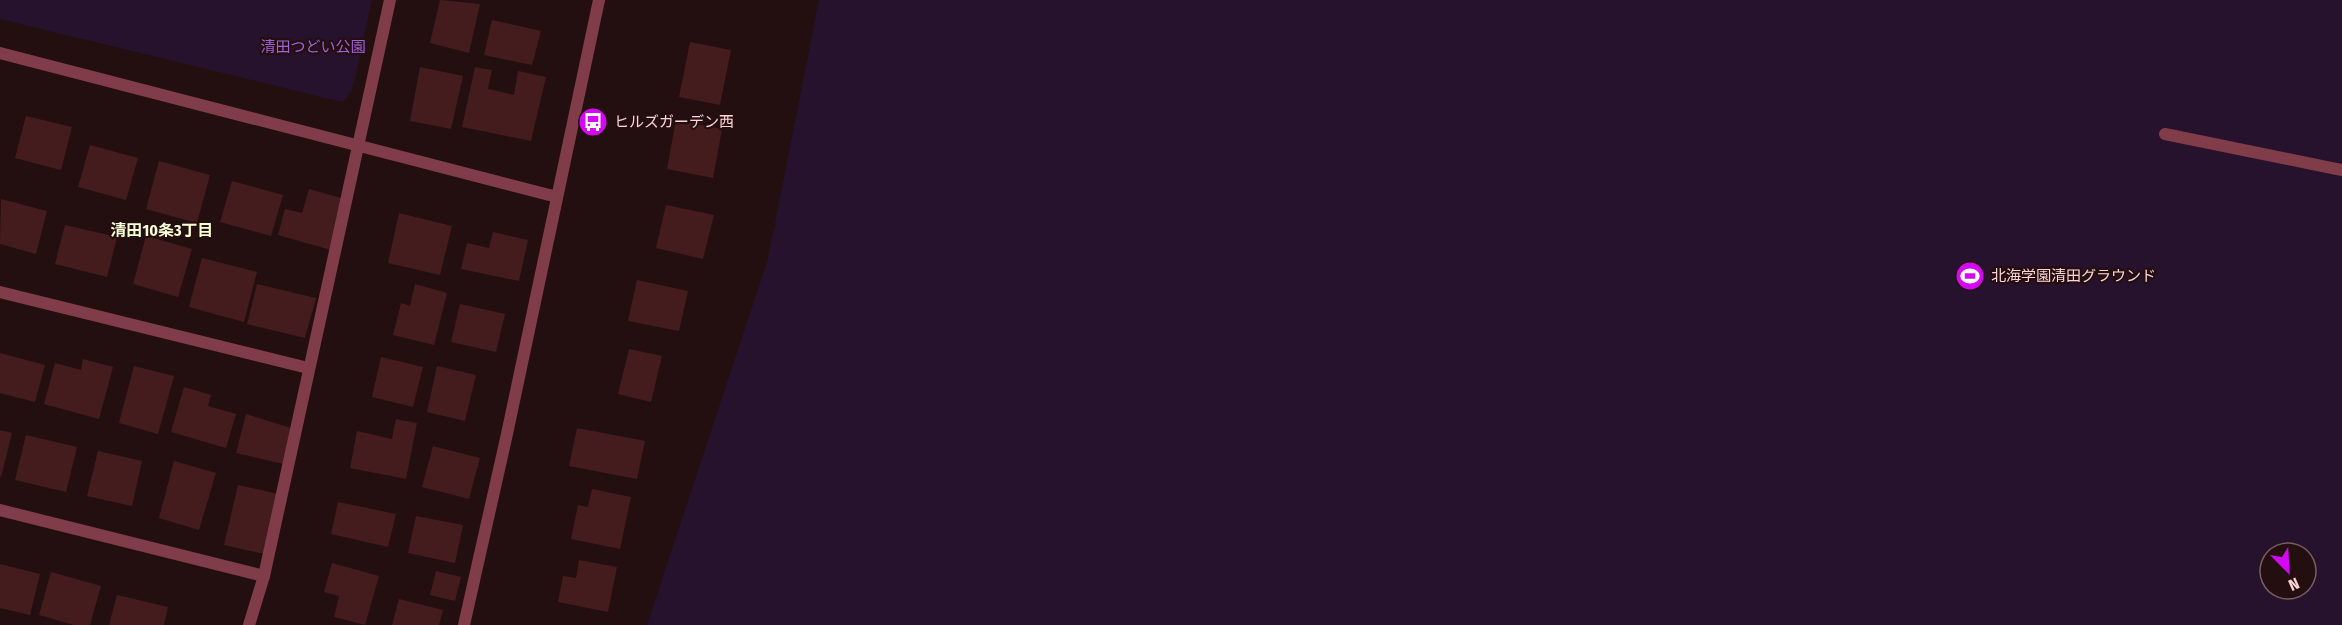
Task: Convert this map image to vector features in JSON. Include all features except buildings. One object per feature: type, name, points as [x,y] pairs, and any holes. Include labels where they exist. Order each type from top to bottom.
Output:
[{"type":"street","points":[[249,625],[264,576],[390,0]]},
{"type":"street","points":[[464,625],[599,0]]},
{"type":"street","points":[[0,53],[557,197]]},
{"type":"street","points":[[2166,134],[2342,170]]},
{"type":"street","points":[[0,292],[309,368]]},
{"type":"street","points":[[0,510],[264,576]]},
{"type":"green space","name":"清田つどい公園","points":[[0,0],[372,0],[352,91],[343,102],[0,19]]},
{"type":"green space","points":[[819,0],[2342,0],[2342,625],[647,625],[768,259]]},
{"type":"place","name":"ヒルズガーデン西","points":[[593,122]]},
{"type":"place","name":"北海学園清田グラウンド","points":[[1970,276]]},
{"type":"district","name":"清田10条3丁目","points":[[162,230]]}]
